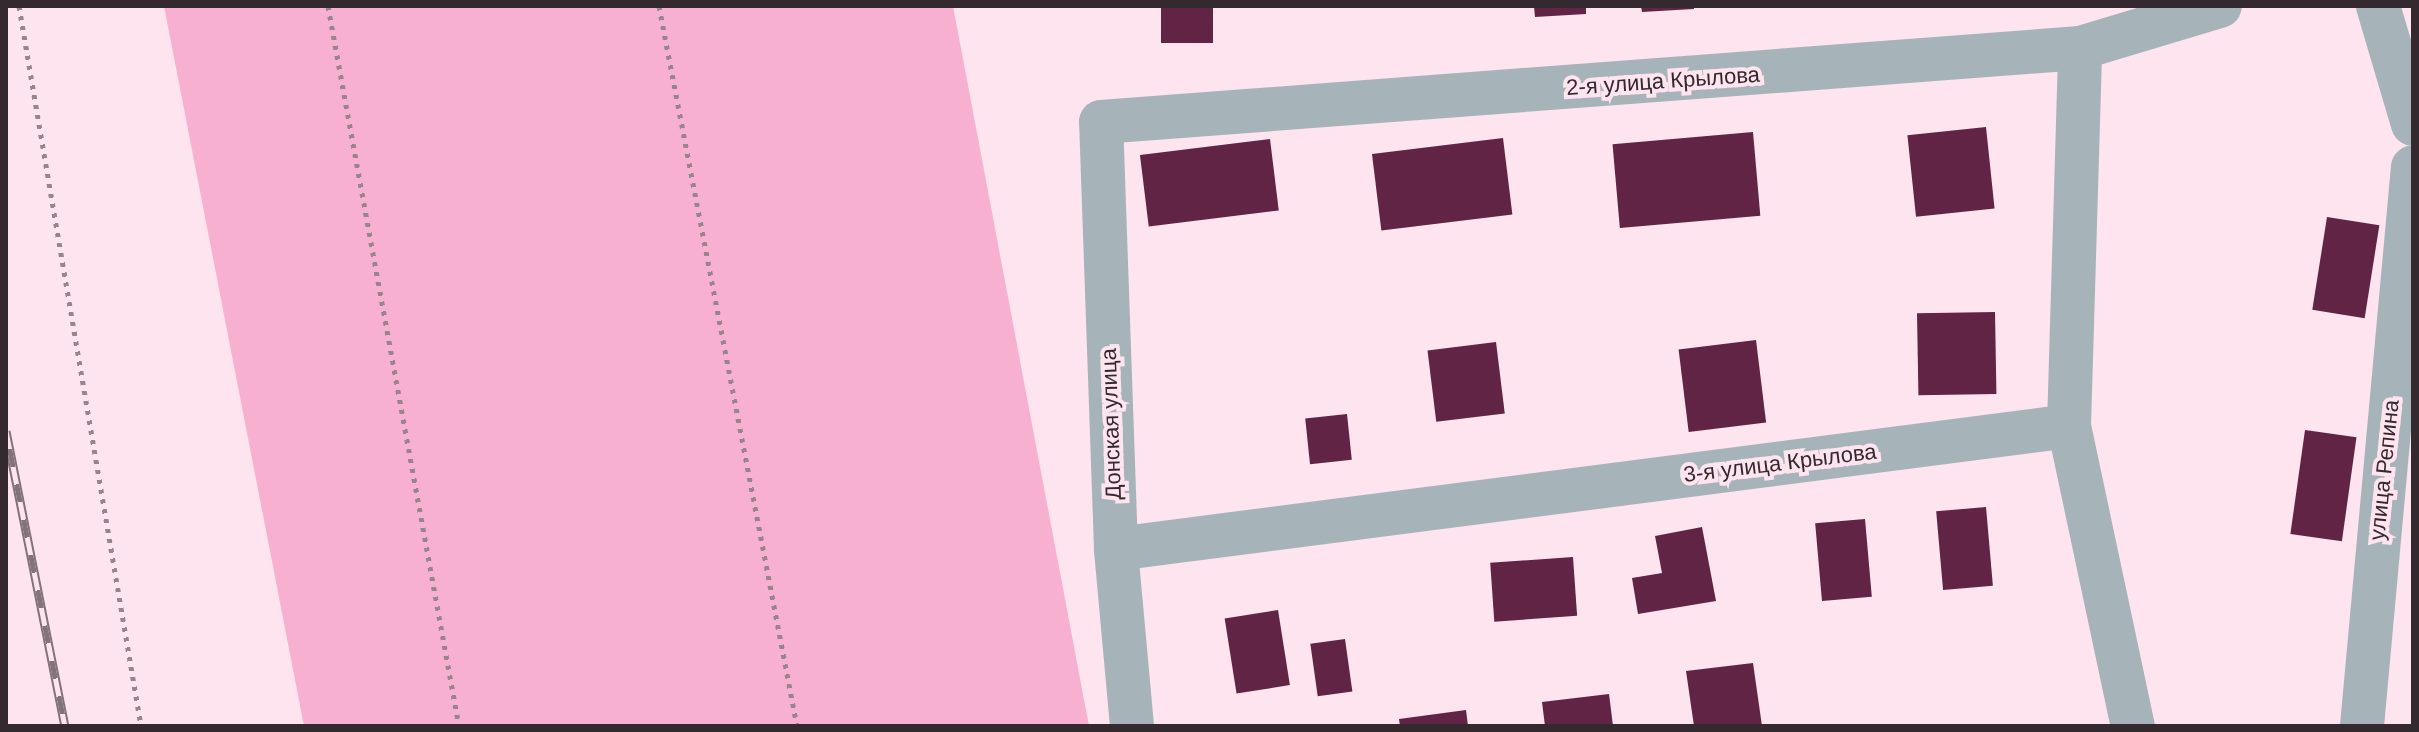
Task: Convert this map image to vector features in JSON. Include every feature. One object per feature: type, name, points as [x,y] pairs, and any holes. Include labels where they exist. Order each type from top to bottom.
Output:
[{"type":"street","name":"2-я улица Крылова","points":[[1101,122],[2080,48],[2220,6]]},
{"type":"street","points":[[2378,6],[2413,124]]},
{"type":"street","points":[[2080,48],[2069,426],[2133,726]]},
{"type":"street","name":"Донская улица","points":[[1101,122],[1116,549],[1132,726]]},
{"type":"street","name":"улица Репина","points":[[2362,726],[2413,167]]},
{"type":"street","name":"3-я улица Крылова","points":[[1116,549],[2069,426]]},
{"type":"path","points":[[19,6],[141,726]]},
{"type":"path","points":[[328,6],[459,726]]},
{"type":"path","points":[[659,6],[797,726]]},
{"type":"shaded area","points":[[164,6],[953,6],[1089,726],[304,726]]},
{"type":"building","points":[[1161,6],[1213,6],[1213,43],[1161,43]]},
{"type":"building","points":[[1534,6],[1586,6],[1586,14],[1535,17]]},
{"type":"building","points":[[1641,6],[1694,6],[1694,9],[1642,12]]},
{"type":"building","points":[[1986,127],[1995,209],[1916,217],[1907,135]]},
{"type":"building","points":[[1753,132],[1760,216],[1620,228],[1613,144]]},
{"type":"building","points":[[1503,138],[1512,214],[1381,231],[1372,154]]},
{"type":"building","points":[[1270,139],[1279,210],[1149,226],[1140,155]]},
{"type":"building","points":[[2327,217],[2379,225],[2365,318],[2312,310]]},
{"type":"building","points":[[1995,312],[1996,394],[1918,395],[1917,313]]},
{"type":"building","points":[[1756,340],[1766,422],[1689,432],[1679,350]]},
{"type":"building","points":[[1496,342],[1505,413],[1436,422],[1428,350]]},
{"type":"building","points":[[1347,414],[1352,460],[1310,464],[1305,418]]},
{"type":"building","points":[[2305,430],[2356,437],[2342,541],[2290,534]]},
{"type":"building","points":[[1986,507],[1993,586],[1943,590],[1936,511]]},
{"type":"building","points":[[1865,519],[1872,597],[1822,601],[1815,523]]},
{"type":"building","points":[[1702,527],[1716,601],[1638,614],[1632,578],[1662,573],[1655,536]]},
{"type":"building","points":[[1573,557],[1577,616],[1494,622],[1490,563]]},
{"type":"building","points":[[1278,610],[1290,685],[1237,694],[1225,618]]},
{"type":"building","points":[[1345,639],[1352,691],[1318,696],[1310,644]]},
{"type":"building","points":[[1753,663],[1762,726],[1694,726],[1686,671]]},
{"type":"building","points":[[1609,694],[1613,726],[1545,726],[1542,702]]},
{"type":"building","points":[[1466,710],[1468,726],[1400,726],[1399,719]]},
{"type":"railway","points":[[6,431],[65,726]]}]
